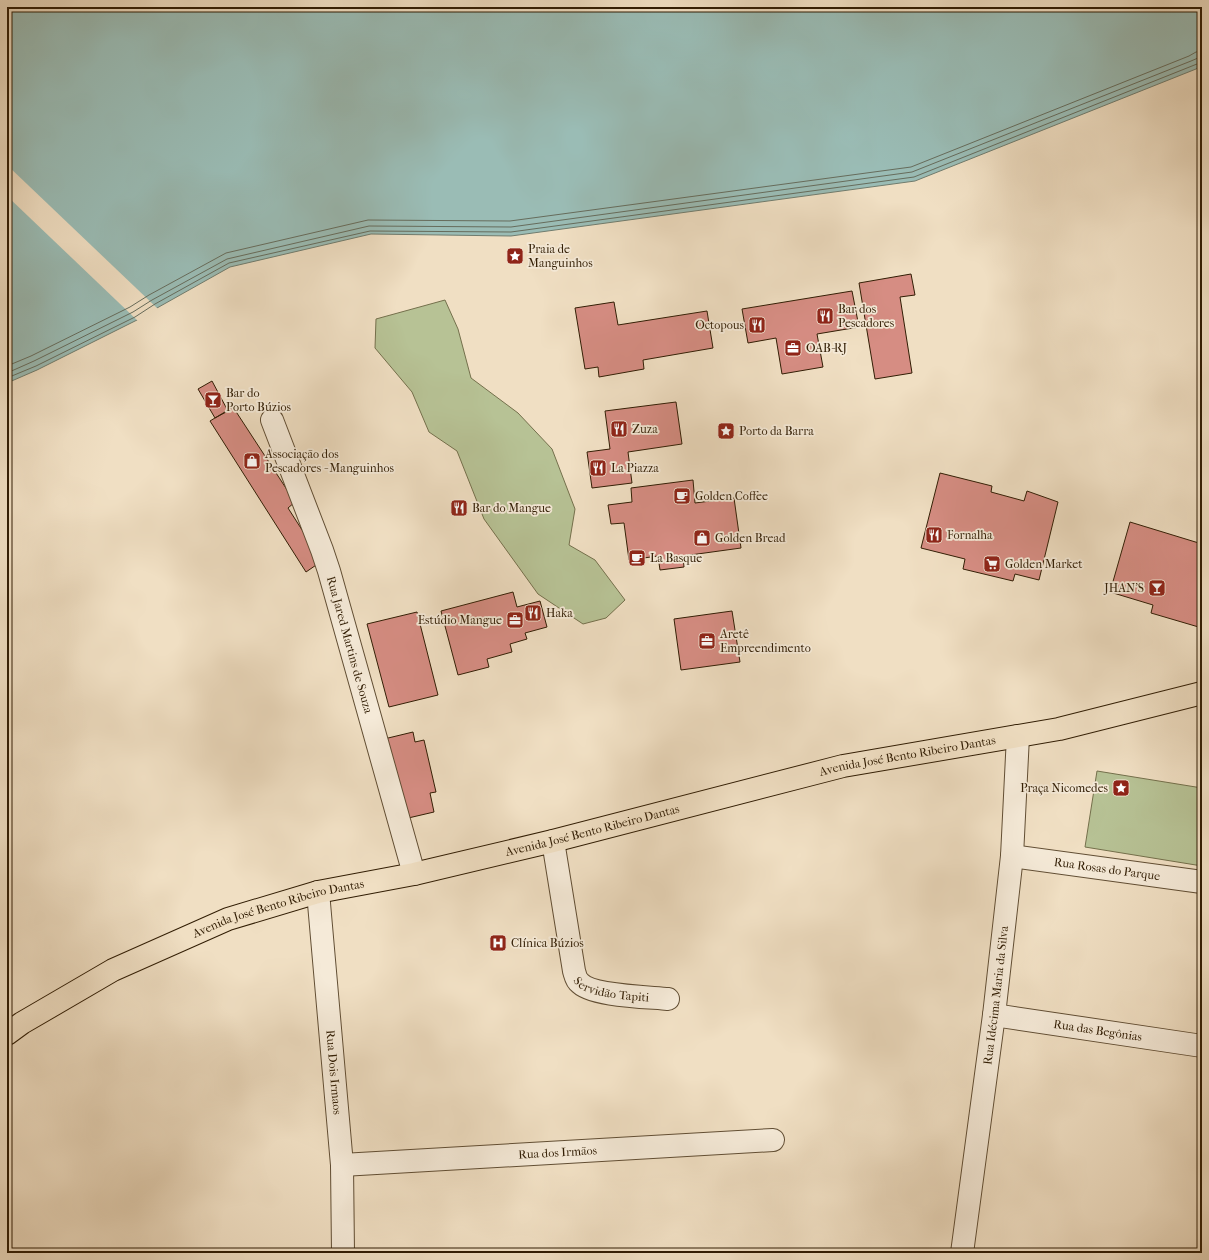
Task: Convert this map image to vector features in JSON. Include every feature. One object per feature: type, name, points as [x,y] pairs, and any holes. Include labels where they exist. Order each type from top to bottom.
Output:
[{"type":"main road","name":"Avenida José Bento Ribeiro Dantas","points":[[7,1034],[22,1023],[113,970],[228,919],[318,892],[414,874],[553,841],[843,766],[1059,729],[1202,693]]},
{"type":"street","name":"Rua Jared Martins de Souza","points":[[272,420],[326,564],[414,874]]},
{"type":"street","name":"Rua Idécima Maria da Silva","points":[[962,1253],[994,1015],[1012,856],[1018,736]]},
{"type":"street","name":"Servidão Tapiti","points":[[553,841],[574,971],[578,982],[588,989],[601,993],[668,999]]},
{"type":"street","name":"Rua Rosas do Parque","points":[[1012,856],[1202,882]]},
{"type":"street","name":"Rua Dois Irmaos","points":[[318,892],[342,1165],[343,1253]]},
{"type":"street","name":"Rua das Begônias","points":[[994,1015],[1202,1046]]},
{"type":"street","name":"Rua dos Irmãos","points":[[342,1165],[774,1140]]},
{"type":"green space","points":[[445,300],[458,329],[471,378],[518,413],[552,449],[575,509],[569,545],[595,560],[625,600],[606,618],[583,624],[538,594],[484,519],[457,451],[429,432],[412,392],[375,348],[376,319]]},
{"type":"green space","points":[[1097,771],[1202,788],[1202,866],[1085,847]]},
{"type":"water","points":[[7,7],[1202,7],[1202,65],[1196,69],[915,181],[511,236],[371,234],[230,267],[137,320],[37,370],[7,383]]},
{"type":"pier","points":[[7,165],[158,309],[139,322],[7,196]]},
{"type":"building","points":[[911,274],[915,295],[900,297],[912,373],[875,379],[859,283]]},
{"type":"building","points":[[852,291],[859,327],[817,334],[823,367],[782,374],[776,338],[748,343],[742,309]]},
{"type":"building","points":[[614,302],[618,325],[707,311],[713,348],[643,360],[644,369],[599,377],[598,367],[585,369],[575,308]]},
{"type":"building","name":"Bar do Porto Búzios","points":[[212,381],[228,411],[215,418],[198,389]]},
{"type":"building","points":[[676,402],[682,444],[628,452],[632,483],[592,488],[587,452],[610,449],[605,411]]},
{"type":"building","name":"Associação dos Pescadores - Manguinhos","points":[[233,407],[295,502],[288,508],[322,561],[306,572],[210,421]]},
{"type":"building","points":[[940,473],[992,486],[991,492],[1024,501],[1027,491],[1058,502],[1039,580],[1015,574],[1013,581],[963,569],[965,559],[921,548]]},
{"type":"building","points":[[693,480],[695,503],[734,498],[741,548],[683,556],[684,567],[660,570],[658,556],[629,560],[624,523],[611,524],[608,505],[632,502],[631,488]]},
{"type":"building","points":[[1130,522],[1202,544],[1202,628],[1151,613],[1153,605],[1110,592]]},
{"type":"building","points":[[513,592],[517,607],[540,601],[547,627],[525,633],[527,639],[510,644],[512,652],[487,659],[489,667],[458,675],[441,611]]},
{"type":"building","name":"Aretê Empreendimento","points":[[732,611],[740,662],[681,670],[674,619]]},
{"type":"building","points":[[417,612],[438,695],[389,707],[367,624]]},
{"type":"building","points":[[413,732],[415,742],[424,740],[436,792],[430,793],[434,812],[404,819],[384,739]]},
{"type":"place","name":"Praia de Manguinhos","points":[[515,256]]},
{"type":"place","name":"Bar dos Pescadores","points":[[825,316]]},
{"type":"place","name":"Octopous","points":[[757,325]]},
{"type":"place","name":"OAB-RJ","points":[[793,348]]},
{"type":"place","name":"Bar do Porto Búzios","points":[[213,400]]},
{"type":"place","name":"Zuza","points":[[619,429]]},
{"type":"place","name":"Porto da Barra","points":[[726,431]]},
{"type":"place","name":"Associação dos Pescadores - Manguinhos","points":[[252,461]]},
{"type":"place","name":"La Piazza","points":[[598,468]]},
{"type":"place","name":"Golden Coffee","points":[[682,496]]},
{"type":"place","name":"Bar do Mangue","points":[[459,508]]},
{"type":"place","name":"Fornalha","points":[[934,535]]},
{"type":"place","name":"Golden Bread","points":[[702,538]]},
{"type":"place","name":"La Basque","points":[[637,558]]},
{"type":"place","name":"Golden Market","points":[[992,564]]},
{"type":"place","name":"JHAN'S","points":[[1157,588]]},
{"type":"place","name":"Haka","points":[[533,613]]},
{"type":"place","name":"Estúdio Mangue","points":[[515,620]]},
{"type":"place","name":"Aretê Empreendimento","points":[[707,641]]},
{"type":"place","name":"Praça Nicomedes","points":[[1121,788]]},
{"type":"place","name":"Clínica Búzios","points":[[498,943]]}]
